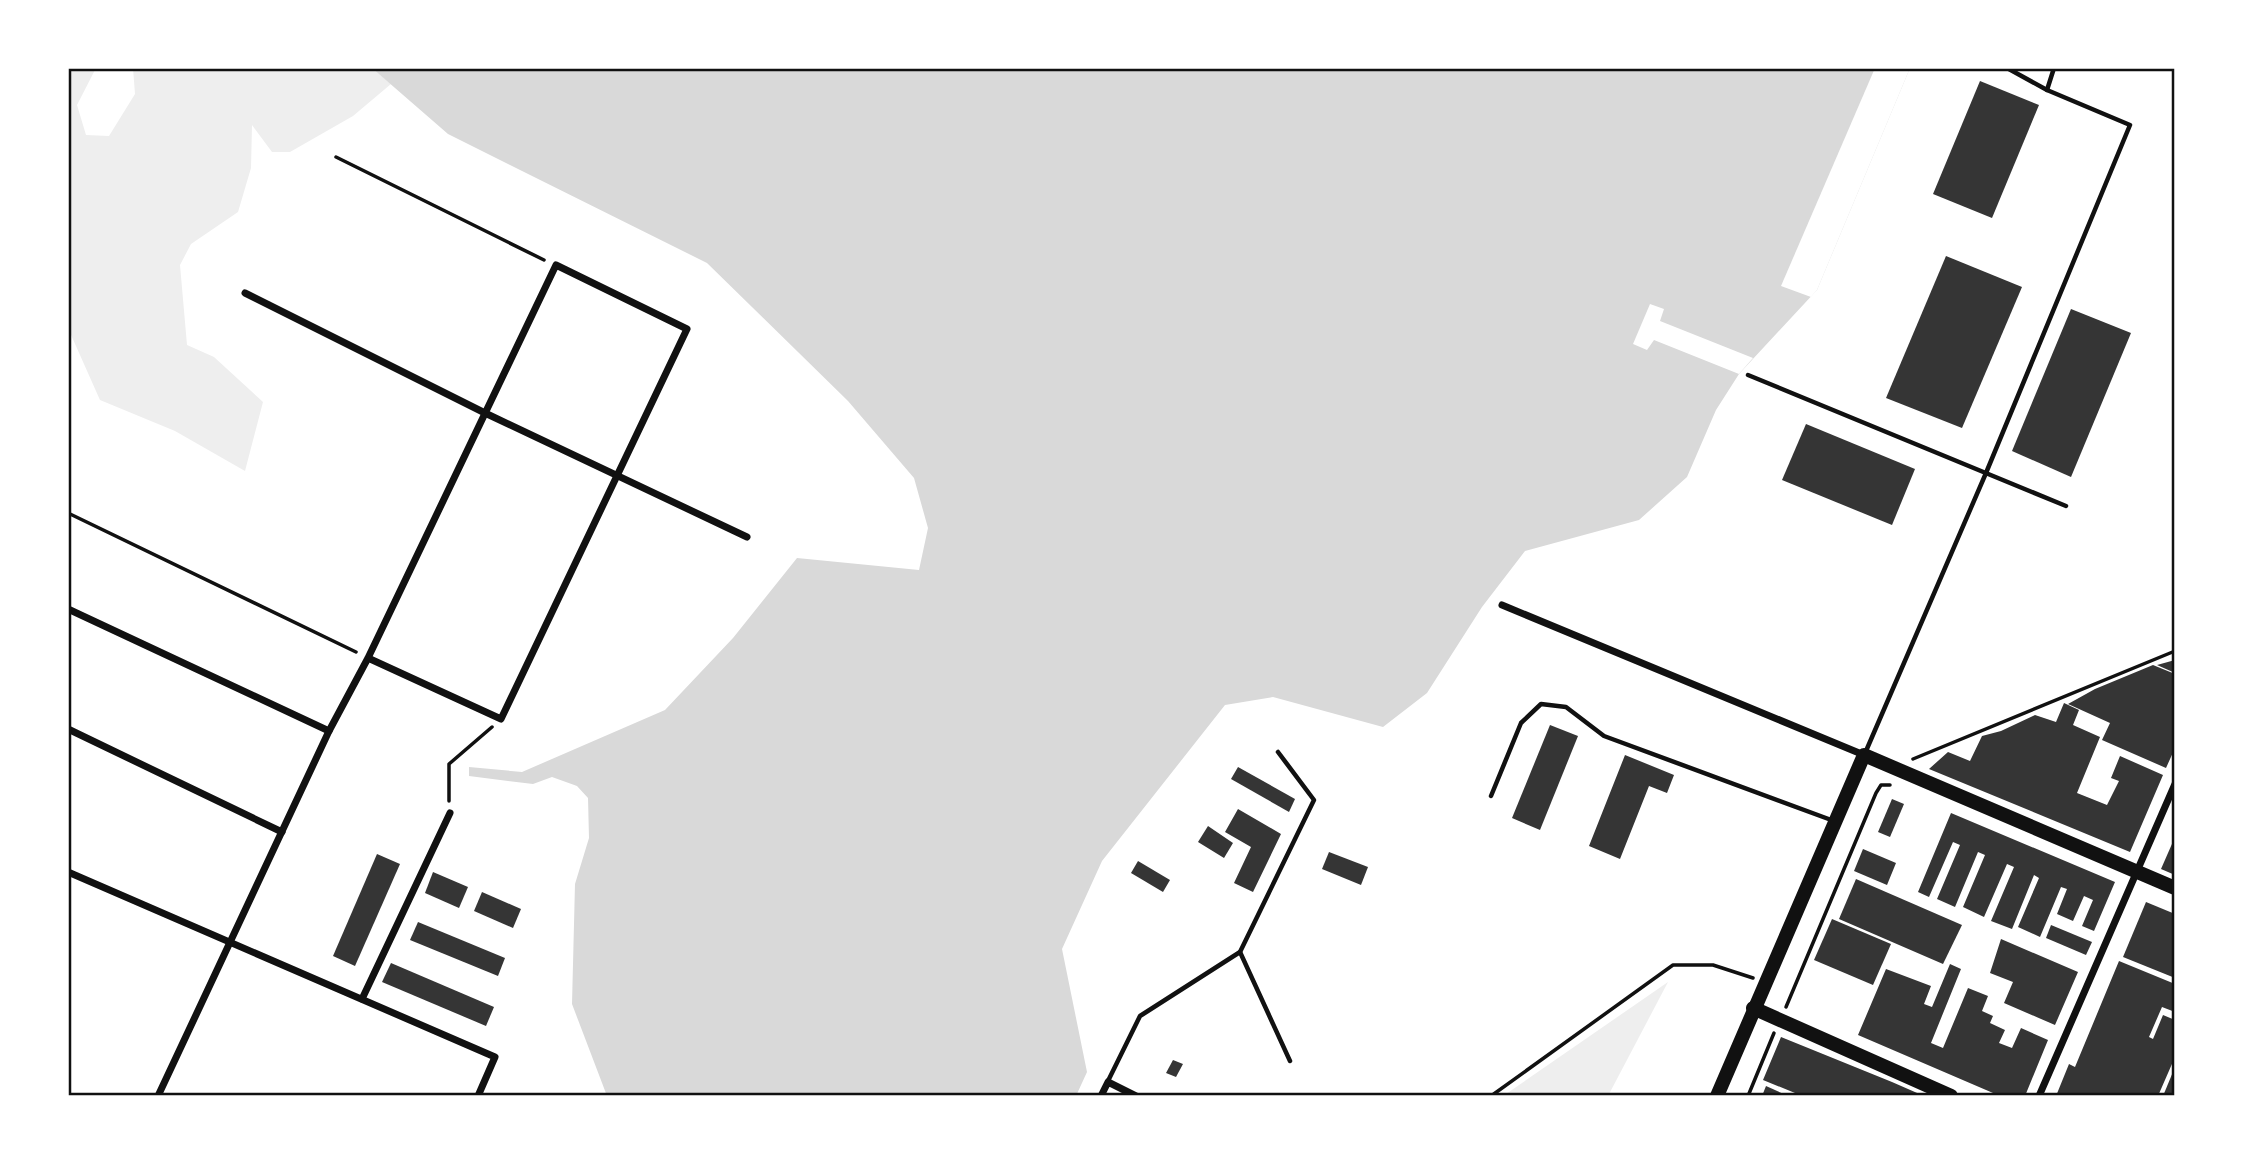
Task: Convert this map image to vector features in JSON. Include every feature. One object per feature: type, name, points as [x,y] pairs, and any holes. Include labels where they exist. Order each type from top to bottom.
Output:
[{"type":"main road","points":[[1717,1096],[1864,755],[2175,888]]},
{"type":"main road","points":[[1753,1008],[1951,1096]]},
{"type":"street","points":[[158,1096],[329,731],[368,658],[556,265],[687,329],[501,719],[368,658]]},
{"type":"street","points":[[245,293],[485,413],[747,537]]},
{"type":"street","points":[[1502,606],[1864,755]]},
{"type":"street","points":[[68,609],[329,731]]},
{"type":"street","points":[[68,729],[282,832]]},
{"type":"street","points":[[2039,1096],[2175,784]]},
{"type":"street","points":[[362,999],[450,813]]},
{"type":"street","points":[[68,872],[495,1057],[478,1096]]},
{"type":"street","points":[[1101,1096],[1108,1082],[1136,1096]]},
{"type":"lane","points":[[1864,755],[1986,473],[2130,125],[2047,90],[2007,68]]},
{"type":"lane","points":[[2047,90],[2054,68]]},
{"type":"lane","points":[[1748,375],[2066,506]]},
{"type":"lane","points":[[1491,796],[1521,723],[1541,704],[1566,707],[1604,736],[1835,822]]},
{"type":"lane","points":[[1108,1082],[1140,1016],[1240,951],[1314,800],[1278,752]]},
{"type":"lane","points":[[1240,951],[1290,1061]]},
{"type":"path","points":[[336,157],[556,265]]},
{"type":"path","points":[[68,513],[368,658]]},
{"type":"path","points":[[1891,767],[2175,651]]},
{"type":"path","points":[[450,813],[449,764],[501,719]]},
{"type":"path","points":[[1748,1096],[1881,785],[1894,786]]},
{"type":"path","points":[[1491,1096],[1674,965],[1713,965],[1765,981]]},
{"type":"shaded area","points":[[68,68],[96,68],[77,105],[86,135],[109,136],[135,94],[133,68],[372,68],[391,84],[353,116],[290,152],[272,152],[252,125],[251,168],[238,212],[191,244],[180,265],[187,345],[214,357],[263,402],[245,471],[175,431],[100,400],[68,328]]},
{"type":"shaded area","points":[[372,68],[1910,68],[1817,290],[1739,374],[1716,410],[1687,477],[1639,520],[1525,551],[1482,607],[1427,693],[1383,727],[1273,697],[1225,705],[1102,861],[1062,949],[1087,1072],[1076,1096],[607,1096],[572,1004],[575,884],[589,838],[588,798],[577,786],[552,777],[533,784],[469,776],[469,767],[522,772],[665,710],[733,638],[797,558],[919,570],[928,528],[914,478],[848,401],[707,263],[448,134]]},
{"type":"shaded area","points":[[1668,982],[1608,1096],[1505,1096],[1506,1094]]},
{"type":"pier","points":[[1875,68],[1910,68],[1817,290],[1811,297],[1781,286]]},
{"type":"pier","points":[[1650,304],[1664,309],[1660,321],[1753,358],[1739,374],[1654,340],[1647,350],[1633,344]]},
{"type":"building","points":[[1980,81],[2039,105],[1992,218],[1933,194]]},
{"type":"building","points":[[1946,256],[2022,287],[1962,428],[1886,398]]},
{"type":"building","points":[[2071,309],[2131,333],[2071,477],[2012,451]]},
{"type":"building","points":[[1806,424],[1915,469],[1892,525],[1782,480]]},
{"type":"building","points":[[2175,660],[2175,673],[2157,665]]},
{"type":"building","points":[[2153,665],[2175,674],[2175,748],[2166,768],[2102,740],[2110,723],[2068,704],[2095,689]]},
{"type":"building","points":[[2064,703],[2079,710],[2073,725],[2100,737],[2077,793],[2107,805],[2119,781],[2111,778],[2120,756],[2163,775],[2130,852],[1929,769],[1948,752],[1970,761],[1982,736],[2001,731],[2035,715],[2056,722]]},
{"type":"building","points":[[1550,725],[1578,736],[1540,830],[1512,818]]},
{"type":"building","points":[[1625,755],[1674,775],[1667,793],[1649,786],[1620,859],[1589,846]]},
{"type":"building","points":[[1238,767],[1295,799],[1289,812],[1231,779]]},
{"type":"building","points":[[1892,799],[1904,804],[1890,837],[1878,832]]},
{"type":"building","points":[[1238,809],[1281,834],[1253,892],[1234,883],[1251,847],[1225,832]]},
{"type":"building","points":[[1951,813],[2115,882],[2094,931],[2082,926],[2093,900],[2084,896],[2073,921],[2057,914],[2067,889],[2061,887],[2040,937],[2018,927],[2039,878],[2034,875],[2012,929],[1991,921],[2014,867],[2007,864],[1984,917],[1963,907],[1985,855],[1978,852],[1955,907],[1937,899],[1960,845],[1953,842],[1929,897],[1918,892]]},
{"type":"building","points":[[1208,826],[1233,843],[1224,858],[1198,842]]},
{"type":"building","points":[[2175,837],[2175,875],[2161,869]]},
{"type":"building","points":[[1863,849],[1896,863],[1887,885],[1854,871]]},
{"type":"building","points":[[1329,852],[1368,867],[1361,885],[1322,869]]},
{"type":"building","points":[[377,854],[400,864],[355,966],[333,956]]},
{"type":"building","points":[[1138,861],[1170,880],[1163,892],[1131,873]]},
{"type":"building","points":[[433,872],[468,887],[459,908],[425,893]]},
{"type":"building","points":[[1856,879],[1962,925],[1943,964],[1839,919]]},
{"type":"building","points":[[482,892],[521,909],[513,928],[474,911]]},
{"type":"building","points":[[2146,902],[2175,914],[2175,978],[2123,957]]},
{"type":"building","points":[[1832,919],[1891,944],[1873,985],[1814,960]]},
{"type":"building","points":[[418,922],[505,958],[498,976],[410,940]]},
{"type":"building","points":[[2051,925],[2092,942],[2086,955],[2046,938]]},
{"type":"building","points":[[2001,939],[2078,972],[2055,1025],[2004,1003],[2013,982],[1990,973]]},
{"type":"building","points":[[2119,961],[2175,984],[2175,1012],[2162,1007],[2149,1037],[2153,1039],[2163,1015],[2175,1020],[2175,1057],[2158,1096],[2056,1096],[2069,1064],[2075,1067]]},
{"type":"building","points":[[391,963],[494,1007],[486,1026],[382,982]]},
{"type":"building","points":[[1950,964],[1961,969],[1931,1043],[1943,1048],[1968,988],[1988,996],[1982,1011],[1993,1016],[1990,1023],[2005,1030],[1999,1043],[2012,1048],[2021,1028],[2048,1040],[2025,1096],[2000,1096],[1858,1035],[1886,969],[1931,986],[1924,1004],[1932,1007]]},
{"type":"building","points":[[1781,1037],[1924,1096],[1794,1096],[1795,1093],[1763,1080]]},
{"type":"building","points":[[1173,1060],[1183,1064],[1176,1077],[1166,1073]]},
{"type":"building","points":[[2175,1067],[2175,1096],[2163,1096]]},
{"type":"building","points":[[1766,1086],[1788,1096],[1762,1096]]}]
